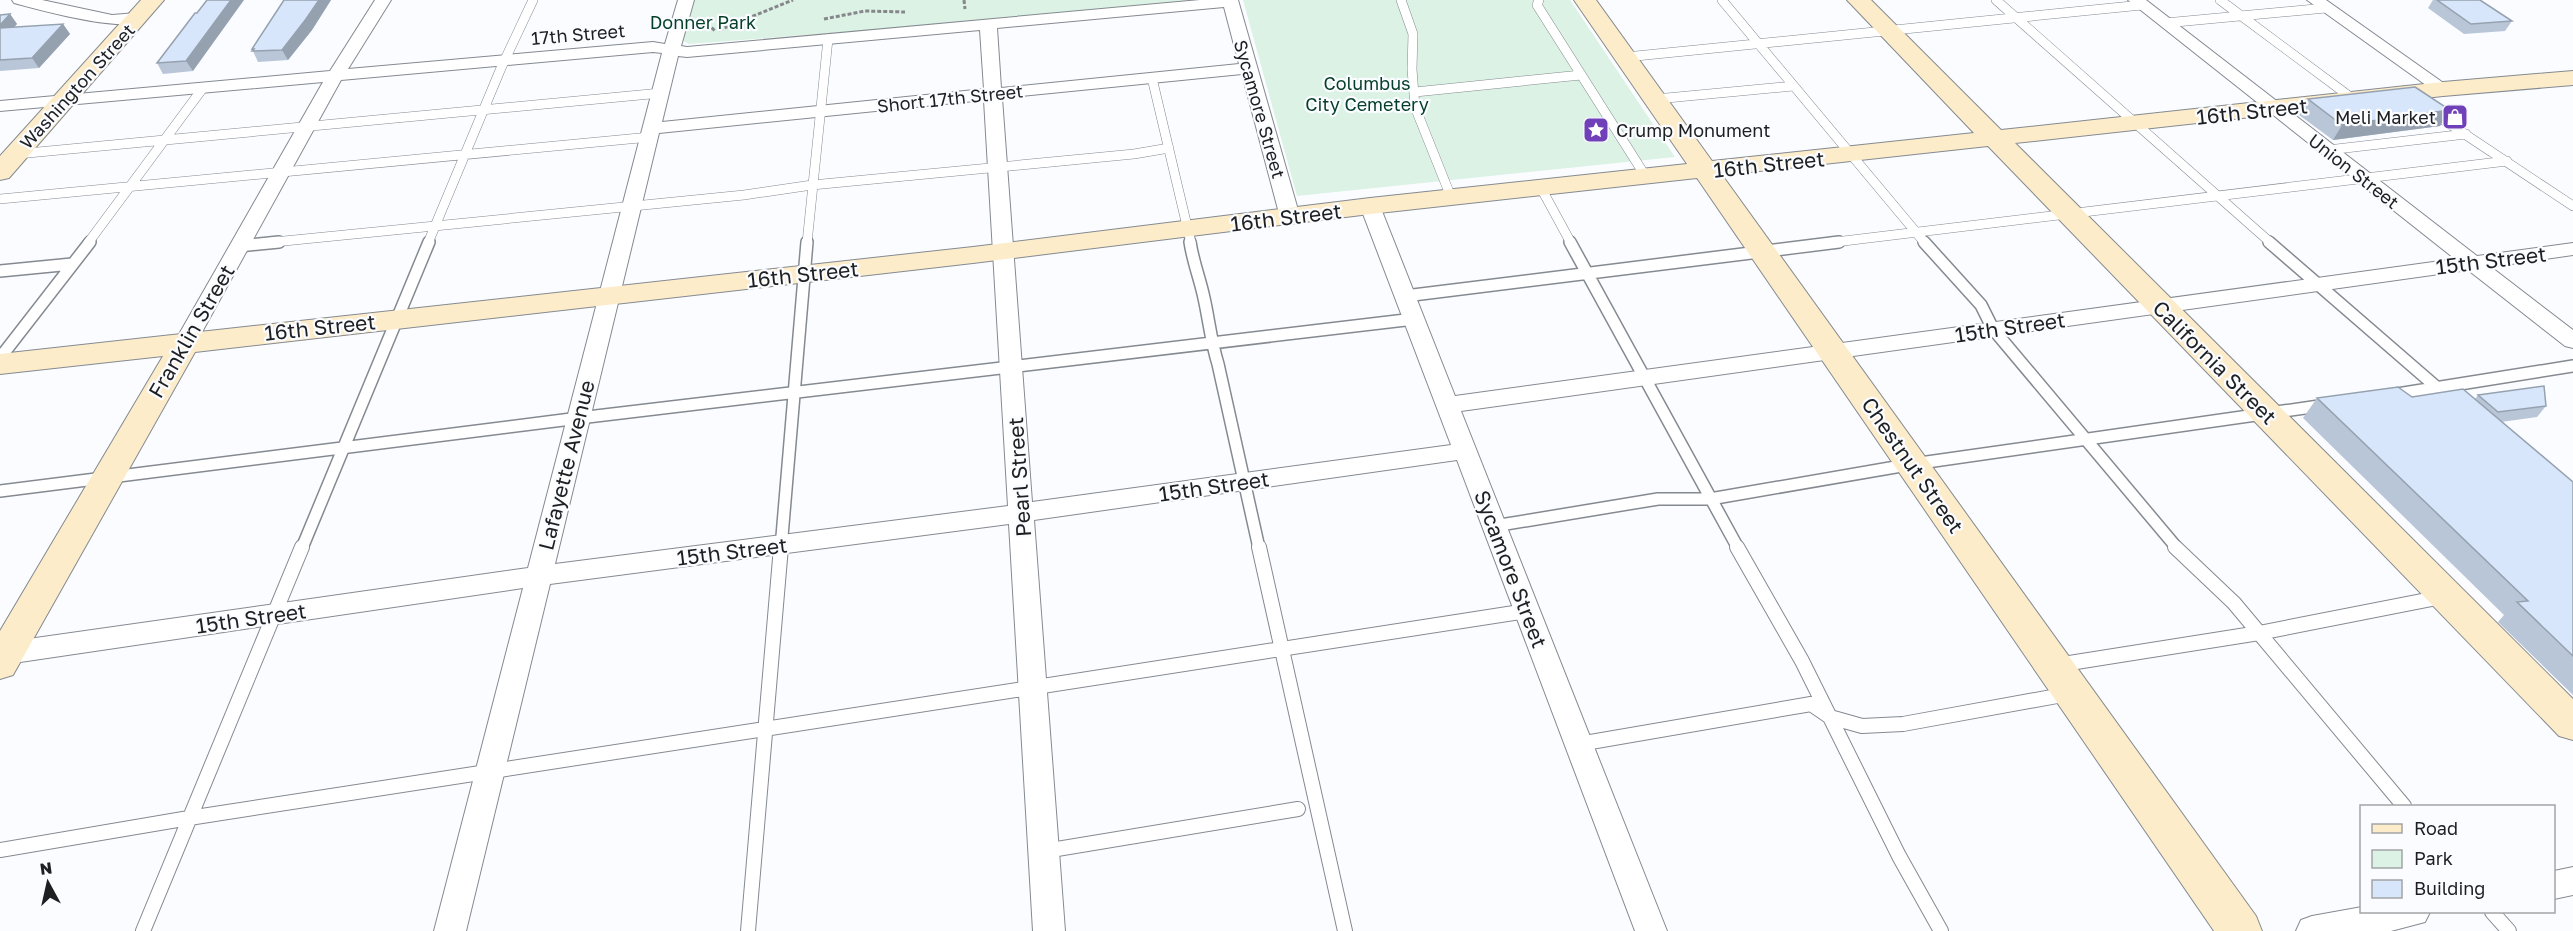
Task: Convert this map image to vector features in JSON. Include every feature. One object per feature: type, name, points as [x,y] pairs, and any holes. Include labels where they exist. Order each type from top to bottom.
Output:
[{"type":"street","points":[[20,0],[112,20],[137,18]]},
{"type":"street","name":"Washington Street","points":[[0,172],[153,0]]},
{"type":"street","name":"Franklin Street","points":[[2,657],[185,343],[335,76],[383,0]]},
{"type":"street","name":"Lafayette Avenue","points":[[450,931],[671,50],[686,0]]},
{"type":"street","name":"Chestnut Street","points":[[1585,0],[1707,170],[2240,931]]},
{"type":"street","name":"California Street","points":[[1858,0],[2573,724]]},
{"type":"street","name":"17th Street","points":[[0,106],[653,47],[687,52],[1230,1]]},
{"type":"street","name":"Sycamore Street","points":[[1230,1],[1290,217]]},
{"type":"street","name":"Union Street","points":[[2139,2],[2573,341]]},
{"type":"street","points":[[2321,4],[2443,89]]},
{"type":"street","name":"Pearl Street","points":[[988,24],[1049,931]]},
{"type":"street","name":"Short 17th Street","points":[[652,132],[820,111],[1248,68]]},
{"type":"street","name":"16th Street","points":[[0,364],[1004,251],[1370,206],[2353,99],[2415,101],[2443,89],[2568,82]]},
{"type":"street","name":"Sycamore Street","points":[[1370,206],[1651,931]]},
{"type":"street","name":"15th Street","points":[[1447,405],[2573,249]]},
{"type":"street","name":"15th Street","points":[[2,657],[538,576],[1021,513],[1465,451]]},
{"type":"street","points":[[2555,885],[2573,881]]},
{"type":"street","points":[[2312,931],[2409,913]]},
{"type":"lane","points":[[143,931],[504,61],[533,0]]},
{"type":"lane","points":[[1401,0],[1413,34],[1412,69],[1415,107],[1451,198]]},
{"type":"lane","points":[[1539,0],[1538,5],[1646,177]]},
{"type":"lane","points":[[1722,0],[1917,233],[1981,304],[1993,329],[2173,545],[2234,603],[2402,805]]},
{"type":"lane","points":[[1996,0],[2216,196],[2442,392]]},
{"type":"lane","points":[[2220,0],[2353,99]]},
{"type":"lane","points":[[1626,57],[2017,20],[2139,2]]},
{"type":"lane","points":[[2165,22],[2321,4]]},
{"type":"lane","points":[[748,931],[812,185],[828,39]]},
{"type":"lane","points":[[1415,92],[1581,75]]},
{"type":"lane","points":[[1152,78],[1189,229],[1193,264],[1204,297],[1211,343],[1218,364],[1345,931]]},
{"type":"lane","points":[[1656,99],[1793,86]]},
{"type":"lane","points":[[0,358],[203,88]]},
{"type":"lane","points":[[17,154],[661,93]]},
{"type":"lane","points":[[2415,101],[2573,206]]},
{"type":"lane","points":[[0,199],[465,155],[652,132]]},
{"type":"lane","points":[[2328,150],[2466,134]]},
{"type":"lane","points":[[239,246],[744,195],[812,185],[998,168],[1169,148]]},
{"type":"lane","points":[[0,491],[579,418],[1211,343],[1588,273],[2507,161]]},
{"type":"lane","points":[[1540,188],[1646,378],[1710,499],[1802,661],[1899,856],[1941,931]]},
{"type":"lane","points":[[0,271],[72,264]]},
{"type":"lane","points":[[2382,397],[2442,392],[2573,366]]},
{"type":"lane","points":[[1494,526],[1658,500],[1710,499],[1913,464],[2337,403]]},
{"type":"lane","points":[[2053,666],[2259,633],[2447,596]]},
{"type":"lane","points":[[0,850],[189,818],[1527,611]]},
{"type":"lane","points":[[1579,744],[1811,704],[1830,717],[1862,726],[1903,724],[2072,693]]},
{"type":"lane","points":[[1044,851],[1299,809]]},
{"type":"lane","points":[[2493,913],[2509,931]]},
{"type":"path","points":[[699,26],[711,27],[716,31],[793,0]]},
{"type":"green space","name":"Donner Park","points":[[686,0],[1230,0],[1231,2],[689,44],[675,36]]},
{"type":"green space","name":"Columbus City Cemetery","points":[[1243,0],[1570,0],[1675,157],[1297,196]]},
{"type":"building","points":[[207,0],[231,0],[186,61],[157,63],[195,13]]},
{"type":"building","points":[[284,0],[319,0],[282,50],[252,51],[254,49],[252,49]]},
{"type":"building","points":[[2437,0],[2480,0],[2512,21],[2471,24]]},
{"type":"building","points":[[10,14],[0,25],[0,15]]},
{"type":"building","points":[[63,24],[32,58],[0,60],[0,28]]},
{"type":"building","points":[[2415,87],[2450,110],[2342,125],[2308,99]]},
{"type":"building","points":[[2544,386],[2546,406],[2498,412],[2478,395]]},
{"type":"building","points":[[2398,387],[2412,397],[2463,389],[2573,482],[2573,656],[2517,602],[2528,601],[2317,398]]},
{"type":"place","name":"Meli Market","points":[[2455,117]]},
{"type":"place","name":"Crump Monument","points":[[1596,130]]}]
